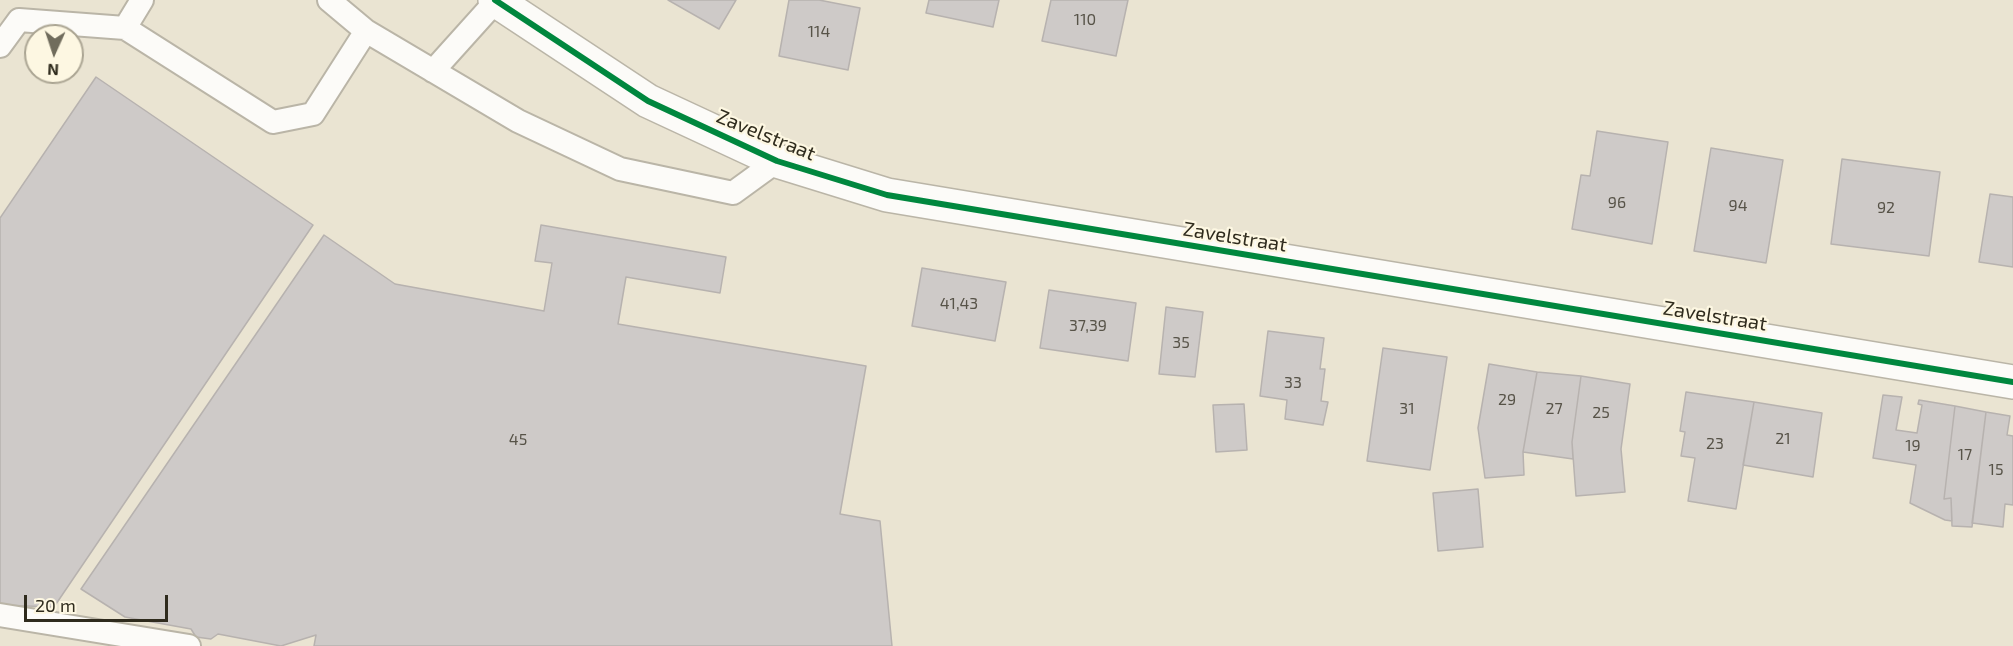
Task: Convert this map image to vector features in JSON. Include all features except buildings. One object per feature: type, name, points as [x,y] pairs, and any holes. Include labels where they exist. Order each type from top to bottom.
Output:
[{"type":"street","name":"Zavelstraat","points":[[495,0],[648,101],[777,161],[899,197],[2013,382]]},
{"type":"lane","points":[[124,28],[142,0]]},
{"type":"lane","points":[[329,0],[366,31],[518,121],[620,169],[733,193],[777,161]]},
{"type":"lane","points":[[433,71],[495,0]]},
{"type":"lane","points":[[0,46],[19,20],[124,28],[273,122],[313,114],[366,31]]},
{"type":"lane","points":[[0,615],[189,646]]},
{"type":"cycle path","points":[[495,0],[648,101],[777,161],[887,195],[2013,382]]}]
